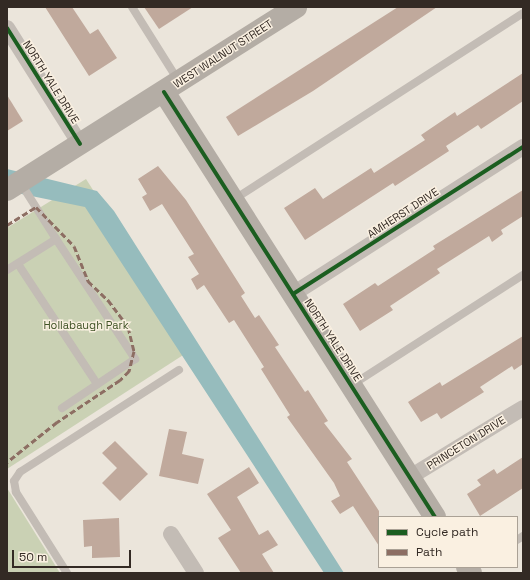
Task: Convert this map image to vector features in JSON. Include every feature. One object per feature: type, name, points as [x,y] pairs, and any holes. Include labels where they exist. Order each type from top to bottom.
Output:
[{"type":"street","name":"WEST WALNUT STREET","points":[[14,186],[296,7]]},
{"type":"street","name":"NORTH YALE DRIVE","points":[[7,28],[80,144]]},
{"type":"street","name":"NORTH YALE DRIVE","points":[[172,87],[233,200],[434,516]]},
{"type":"street","name":"AMHERST DRIVE","points":[[293,294],[523,146]]},
{"type":"street","name":"PRINCETON DRIVE","points":[[410,477],[523,408]]},
{"type":"street","points":[[171,534],[196,573]]},
{"type":"lane","points":[[132,7],[172,87]]},
{"type":"lane","points":[[233,200],[523,13]]},
{"type":"lane","points":[[14,186],[56,239],[135,359],[62,408]]},
{"type":"lane","points":[[7,270],[56,239]]},
{"type":"lane","points":[[18,264],[97,384]]},
{"type":"lane","points":[[351,386],[523,275]]},
{"type":"lane","points":[[67,573],[16,492],[14,481],[20,472],[179,370]]},
{"type":"green space","name":"Hollabaugh Park","points":[[86,179],[194,348],[7,469],[7,228]]},
{"type":"green space","points":[[7,488],[60,573],[7,573]]},
{"type":"water","points":[[7,169],[97,191],[114,211],[344,573],[324,573],[85,207],[7,191]]},
{"type":"building","points":[[45,7],[72,7],[90,34],[98,29],[117,58],[89,76]]},
{"type":"building","points":[[144,7],[193,7],[159,29]]},
{"type":"building","points":[[398,7],[437,7],[313,91],[238,136],[226,117]]},
{"type":"building","points":[[523,73],[523,101],[481,129],[478,125],[446,146],[449,151],[395,186],[393,183],[305,240],[284,208],[315,188],[323,199],[371,168],[374,173],[425,140],[421,135],[455,112],[457,116]]},
{"type":"building","points":[[7,95],[23,121],[7,131]]},
{"type":"building","points":[[158,166],[186,200],[245,293],[241,296],[255,318],[259,315],[279,345],[275,347],[305,392],[308,390],[328,421],[324,423],[352,459],[347,462],[379,511],[378,544],[353,506],[340,514],[331,501],[340,496],[334,483],[287,417],[290,415],[261,369],[264,367],[234,320],[229,323],[204,285],[197,290],[191,279],[199,274],[188,257],[194,254],[162,204],[150,211],[142,197],[147,194],[138,179]]},
{"type":"building","points":[[523,190],[523,216],[501,230],[503,234],[492,242],[489,236],[437,269],[440,273],[390,306],[393,310],[360,331],[343,304],[375,283],[378,286],[435,249],[433,246]]},
{"type":"building","points":[[523,336],[523,364],[514,370],[512,366],[480,387],[484,392],[441,419],[437,413],[421,422],[408,402],[440,382],[442,386]]},
{"type":"building","points":[[169,429],[187,432],[182,454],[204,459],[198,484],[159,476]]},
{"type":"building","points":[[115,441],[148,474],[120,501],[102,483],[117,468],[102,453]]},
{"type":"building","points":[[523,457],[523,488],[480,516],[467,494],[481,485],[477,480],[494,469],[497,474]]},
{"type":"building","points":[[249,467],[259,483],[237,497],[259,535],[268,530],[278,545],[262,554],[274,573],[241,573],[218,538],[231,530],[207,494]]},
{"type":"building","points":[[119,518],[120,557],[92,558],[92,546],[84,547],[83,520]]},
{"type":"marked path","points":[[7,225],[36,207],[74,246],[88,281],[108,300],[128,327],[134,351],[129,371],[120,380],[57,422],[7,462]]},
{"type":"cycle path","points":[[7,28],[80,144]]},
{"type":"cycle path","points":[[164,92],[434,516]]},
{"type":"cycle path","points":[[293,294],[523,147]]}]
